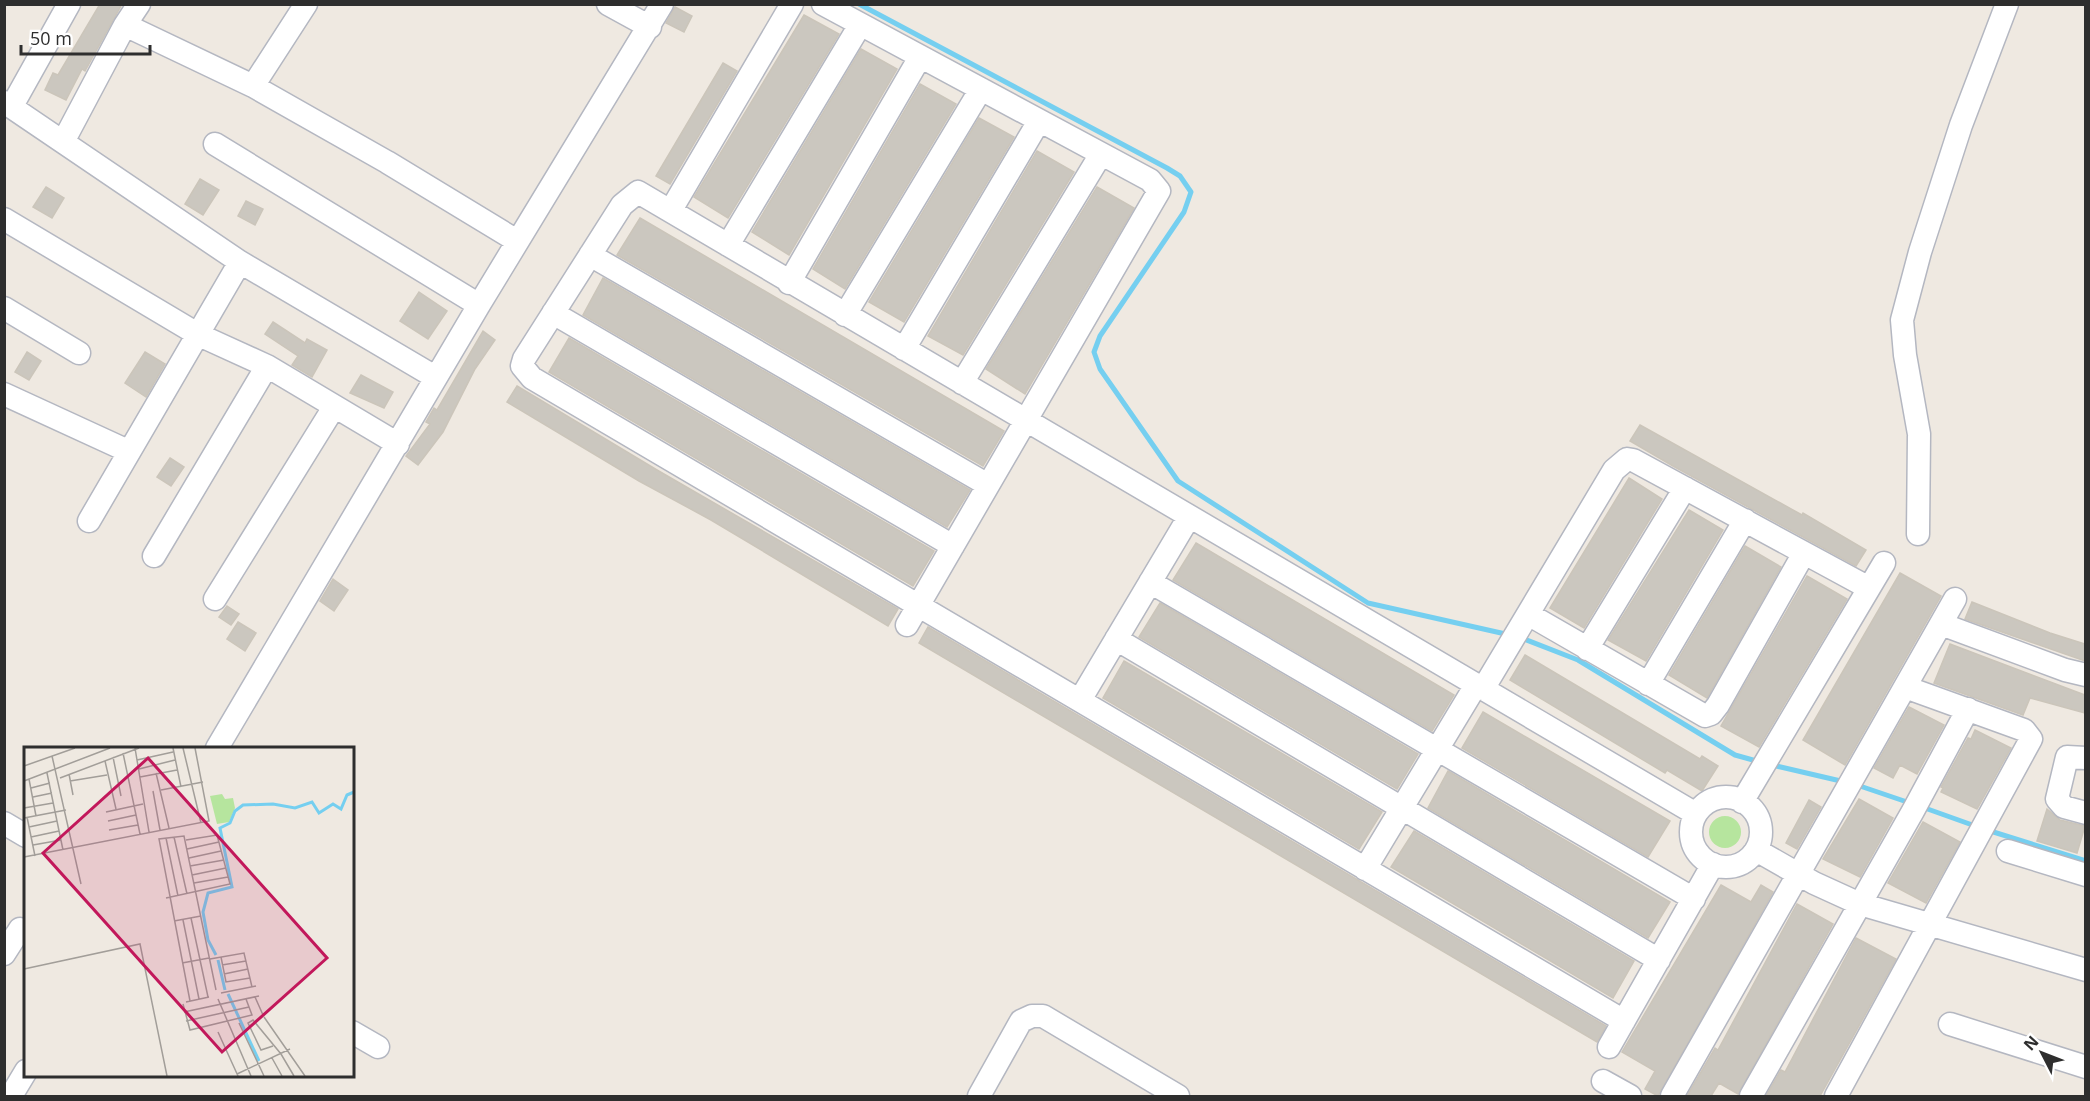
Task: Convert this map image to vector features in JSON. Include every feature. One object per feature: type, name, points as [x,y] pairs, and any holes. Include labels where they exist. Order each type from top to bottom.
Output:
[{"type":"street","points":[[69,4],[8,104],[240,262],[435,377]]},
{"type":"street","points":[[63,142],[125,25],[139,4]]},
{"type":"street","points":[[253,86],[306,4]]},
{"type":"street","points":[[608,4],[650,27]]},
{"type":"street","points":[[218,747],[398,444],[435,377],[662,4]]},
{"type":"street","points":[[671,210],[792,4]]},
{"type":"street","points":[[823,4],[1150,180],[1159,191],[907,625]]},
{"type":"street","points":[[1918,534],[1919,434],[1905,355],[1902,320],[1920,252],[1961,124],[2007,4]]},
{"type":"street","points":[[125,25],[253,86],[387,162],[517,241]]},
{"type":"street","points":[[728,245],[860,25]]},
{"type":"street","points":[[789,283],[920,57]]},
{"type":"street","points":[[845,315],[981,89]]},
{"type":"street","points":[[904,349],[1039,121]]},
{"type":"street","points":[[215,144],[479,305]]},
{"type":"street","points":[[962,383],[1101,154]]},
{"type":"street","points":[[1624,1022],[532,378],[522,366],[524,359],[622,205],[638,192],[789,283],[1696,814]]},
{"type":"street","points":[[4,219],[199,335],[267,366],[398,444]]},
{"type":"street","points":[[591,255],[988,485]]},
{"type":"street","points":[[89,521],[240,262]]},
{"type":"street","points":[[4,308],[79,353]]},
{"type":"street","points":[[553,313],[953,546]]},
{"type":"street","points":[[154,556],[267,366]]},
{"type":"street","points":[[7,399],[128,451]]},
{"type":"street","points":[[215,600],[334,407]]},
{"type":"street","points":[[1365,869],[1437,750],[1519,629],[1620,462],[1626,459],[1633,460],[1869,588]]},
{"type":"street","points":[[1587,649],[1684,488]]},
{"type":"street","points":[[1080,700],[1189,517]]},
{"type":"street","points":[[1648,684],[1745,520]]},
{"type":"street","points":[[1519,629],[1587,649],[1698,714],[1711,714],[1804,553]]},
{"type":"street","points":[[1742,802],[1884,563]]},
{"type":"street","points":[[1150,582],[1694,899]]},
{"type":"street","points":[[1672,1096],[1955,599]]},
{"type":"street","points":[[1941,624],[2065,670],[2085,675]]},
{"type":"street","points":[[1116,639],[1659,960]]},
{"type":"street","points":[[1836,1096],[2031,739],[2024,730],[1905,687]]},
{"type":"street","points":[[1751,1096],[1968,710]]},
{"type":"street","points":[[2085,758],[2067,757],[2057,799],[2064,807],[2085,813]]},
{"type":"street","points":[[1726,797],[1742,802],[1756,815],[1760,827],[1756,850],[1739,864],[1729,867],[1713,864],[1699,855],[1694,846],[1691,836],[1696,814],[1715,799],[1726,797]]},
{"type":"street","points":[[4,823],[24,835]]},
{"type":"street","points":[[1756,850],[1798,875],[1860,904],[2085,970]]},
{"type":"street","points":[[2008,851],[2085,874]]},
{"type":"street","points":[[1610,1047],[1713,864]]},
{"type":"street","points":[[4,954],[17,927]]},
{"type":"street","points":[[979,1096],[1021,1021],[1032,1016],[1043,1016],[1178,1096]]},
{"type":"street","points":[[1950,1024],[2085,1067]]},
{"type":"street","points":[[354,1033],[378,1047]]},
{"type":"street","points":[[11,1096],[24,1074]]},
{"type":"street","points":[[1603,1081],[1630,1096]]},
{"type":"green space","points":[[1725,816],[1736,821],[1741,832],[1736,843],[1725,848],[1714,843],[1709,832],[1714,821]]},
{"type":"building","points":[[100,4],[122,4],[85,71],[82,69],[66,100],[45,90],[53,73],[58,75]]},
{"type":"building","points":[[675,7],[692,16],[684,32],[666,23]]},
{"type":"building","points":[[804,15],[839,34],[728,218],[694,197]]},
{"type":"building","points":[[861,49],[897,69],[789,255],[752,232]]},
{"type":"building","points":[[723,63],[737,71],[670,184],[656,176]]},
{"type":"building","points":[[920,84],[956,104],[845,289],[813,269]]},
{"type":"building","points":[[979,118],[1014,137],[904,322],[869,302]]},
{"type":"building","points":[[1037,151],[1074,172],[963,355],[928,336]]},
{"type":"building","points":[[200,179],[219,190],[203,215],[185,204]]},
{"type":"building","points":[[46,187],[64,198],[52,218],[33,207]]},
{"type":"building","points":[[1097,187],[1134,208],[1025,394],[986,369]]},
{"type":"building","points":[[246,201],[263,209],[255,225],[238,216]]},
{"type":"building","points":[[640,218],[1004,431],[983,466],[617,255]]},
{"type":"building","points":[[603,278],[970,490],[947,527],[583,315]]},
{"type":"building","points":[[419,292],[447,311],[428,339],[400,321]]},
{"type":"building","points":[[273,322],[305,343],[307,339],[327,350],[312,377],[292,365],[298,356],[265,334]]},
{"type":"building","points":[[483,331],[495,340],[475,369],[443,432],[418,465],[406,456],[430,424],[426,422],[434,408],[437,410]]},
{"type":"building","points":[[569,338],[934,551],[913,586],[549,372]]},
{"type":"building","points":[[27,352],[41,361],[29,380],[15,372]]},
{"type":"building","points":[[145,352],[165,364],[146,397],[125,383]]},
{"type":"building","points":[[361,375],[393,392],[384,408],[350,393]]},
{"type":"building","points":[[517,386],[898,609],[888,626],[507,402]]},
{"type":"building","points":[[1640,425],[1802,515],[1803,513],[1866,550],[1856,566],[1673,466],[1630,441]]},
{"type":"building","points":[[170,458],[184,467],[171,486],[157,477]]},
{"type":"building","points":[[1629,478],[1662,499],[1584,628],[1550,608]]},
{"type":"building","points":[[1689,510],[1723,530],[1646,661],[1608,640]]},
{"type":"building","points":[[1196,543],[1454,695],[1432,731],[1173,580]]},
{"type":"building","points":[[1745,546],[1781,567],[1707,698],[1669,675]]},
{"type":"building","points":[[1900,573],[1941,596],[1845,765],[1803,740]]},
{"type":"building","points":[[1807,576],[1847,599],[1759,747],[1721,726]]},
{"type":"building","points":[[333,579],[348,590],[334,611],[320,601]]},
{"type":"building","points":[[1972,602],[2050,633],[2085,644],[2085,661],[1965,619]]},
{"type":"building","points":[[1160,603],[1418,754],[1397,789],[1139,637]]},
{"type":"building","points":[[227,606],[239,614],[231,625],[219,617]]},
{"type":"building","points":[[238,622],[256,633],[245,651],[227,639]]},
{"type":"building","points":[[928,627],[1606,1026],[1597,1042],[919,643]]},
{"type":"building","points":[[1950,644],[2085,695],[2085,713],[2030,698],[2023,715],[1934,683]]},
{"type":"building","points":[[1525,655],[1700,759],[1702,756],[1718,766],[1702,791],[1667,770],[1665,773],[1510,680]]},
{"type":"building","points":[[1124,661],[1382,812],[1359,849],[1103,698]]},
{"type":"building","points":[[1909,707],[1944,725],[1917,774],[1900,765],[1893,778],[1874,768]]},
{"type":"building","points":[[1483,712],[1670,821],[1648,857],[1462,748]]},
{"type":"building","points":[[1975,730],[2011,748],[1977,809],[1941,792],[1943,788],[1941,787],[1968,738],[1971,739]]},
{"type":"building","points":[[1448,771],[1670,902],[1648,938],[1428,808]]},
{"type":"building","points":[[1859,799],[1893,818],[1860,877],[1823,859]]},
{"type":"building","points":[[1809,800],[1821,807],[1797,849],[1786,843]]},
{"type":"building","points":[[2047,809],[2060,820],[2085,826],[2077,853],[2037,841]]},
{"type":"building","points":[[1923,822],[1960,842],[1926,903],[1888,883]]},
{"type":"building","points":[[1414,831],[1634,961],[1613,998],[1391,867]]},
{"type":"building","points":[[1721,885],[1751,902],[1761,885],[1773,892],[1658,1096],[1645,1089],[1655,1071],[1622,1052]]},
{"type":"building","points":[[1797,904],[1833,924],[1738,1094],[1719,1083],[1711,1096],[1687,1096],[1715,1048],[1718,1050]]},
{"type":"building","points":[[1856,938],[1896,959],[1820,1096],[1766,1096],[1781,1070],[1785,1072]]},
{"type":"waterway","points":[[859,4],[1167,168],[1180,176],[1191,192],[1184,212],[1100,336],[1094,352],[1100,369],[1178,481],[1368,603],[1510,635]]},
{"type":"waterway","points":[[1519,637],[1578,660],[1735,755],[1760,762]]},
{"type":"waterway","points":[[1772,765],[1845,782]]},
{"type":"waterway","points":[[1857,785],[1910,803]]},
{"type":"waterway","points":[[1922,807],[1978,827]]},
{"type":"waterway","points":[[1987,830],[2086,861]]}]
